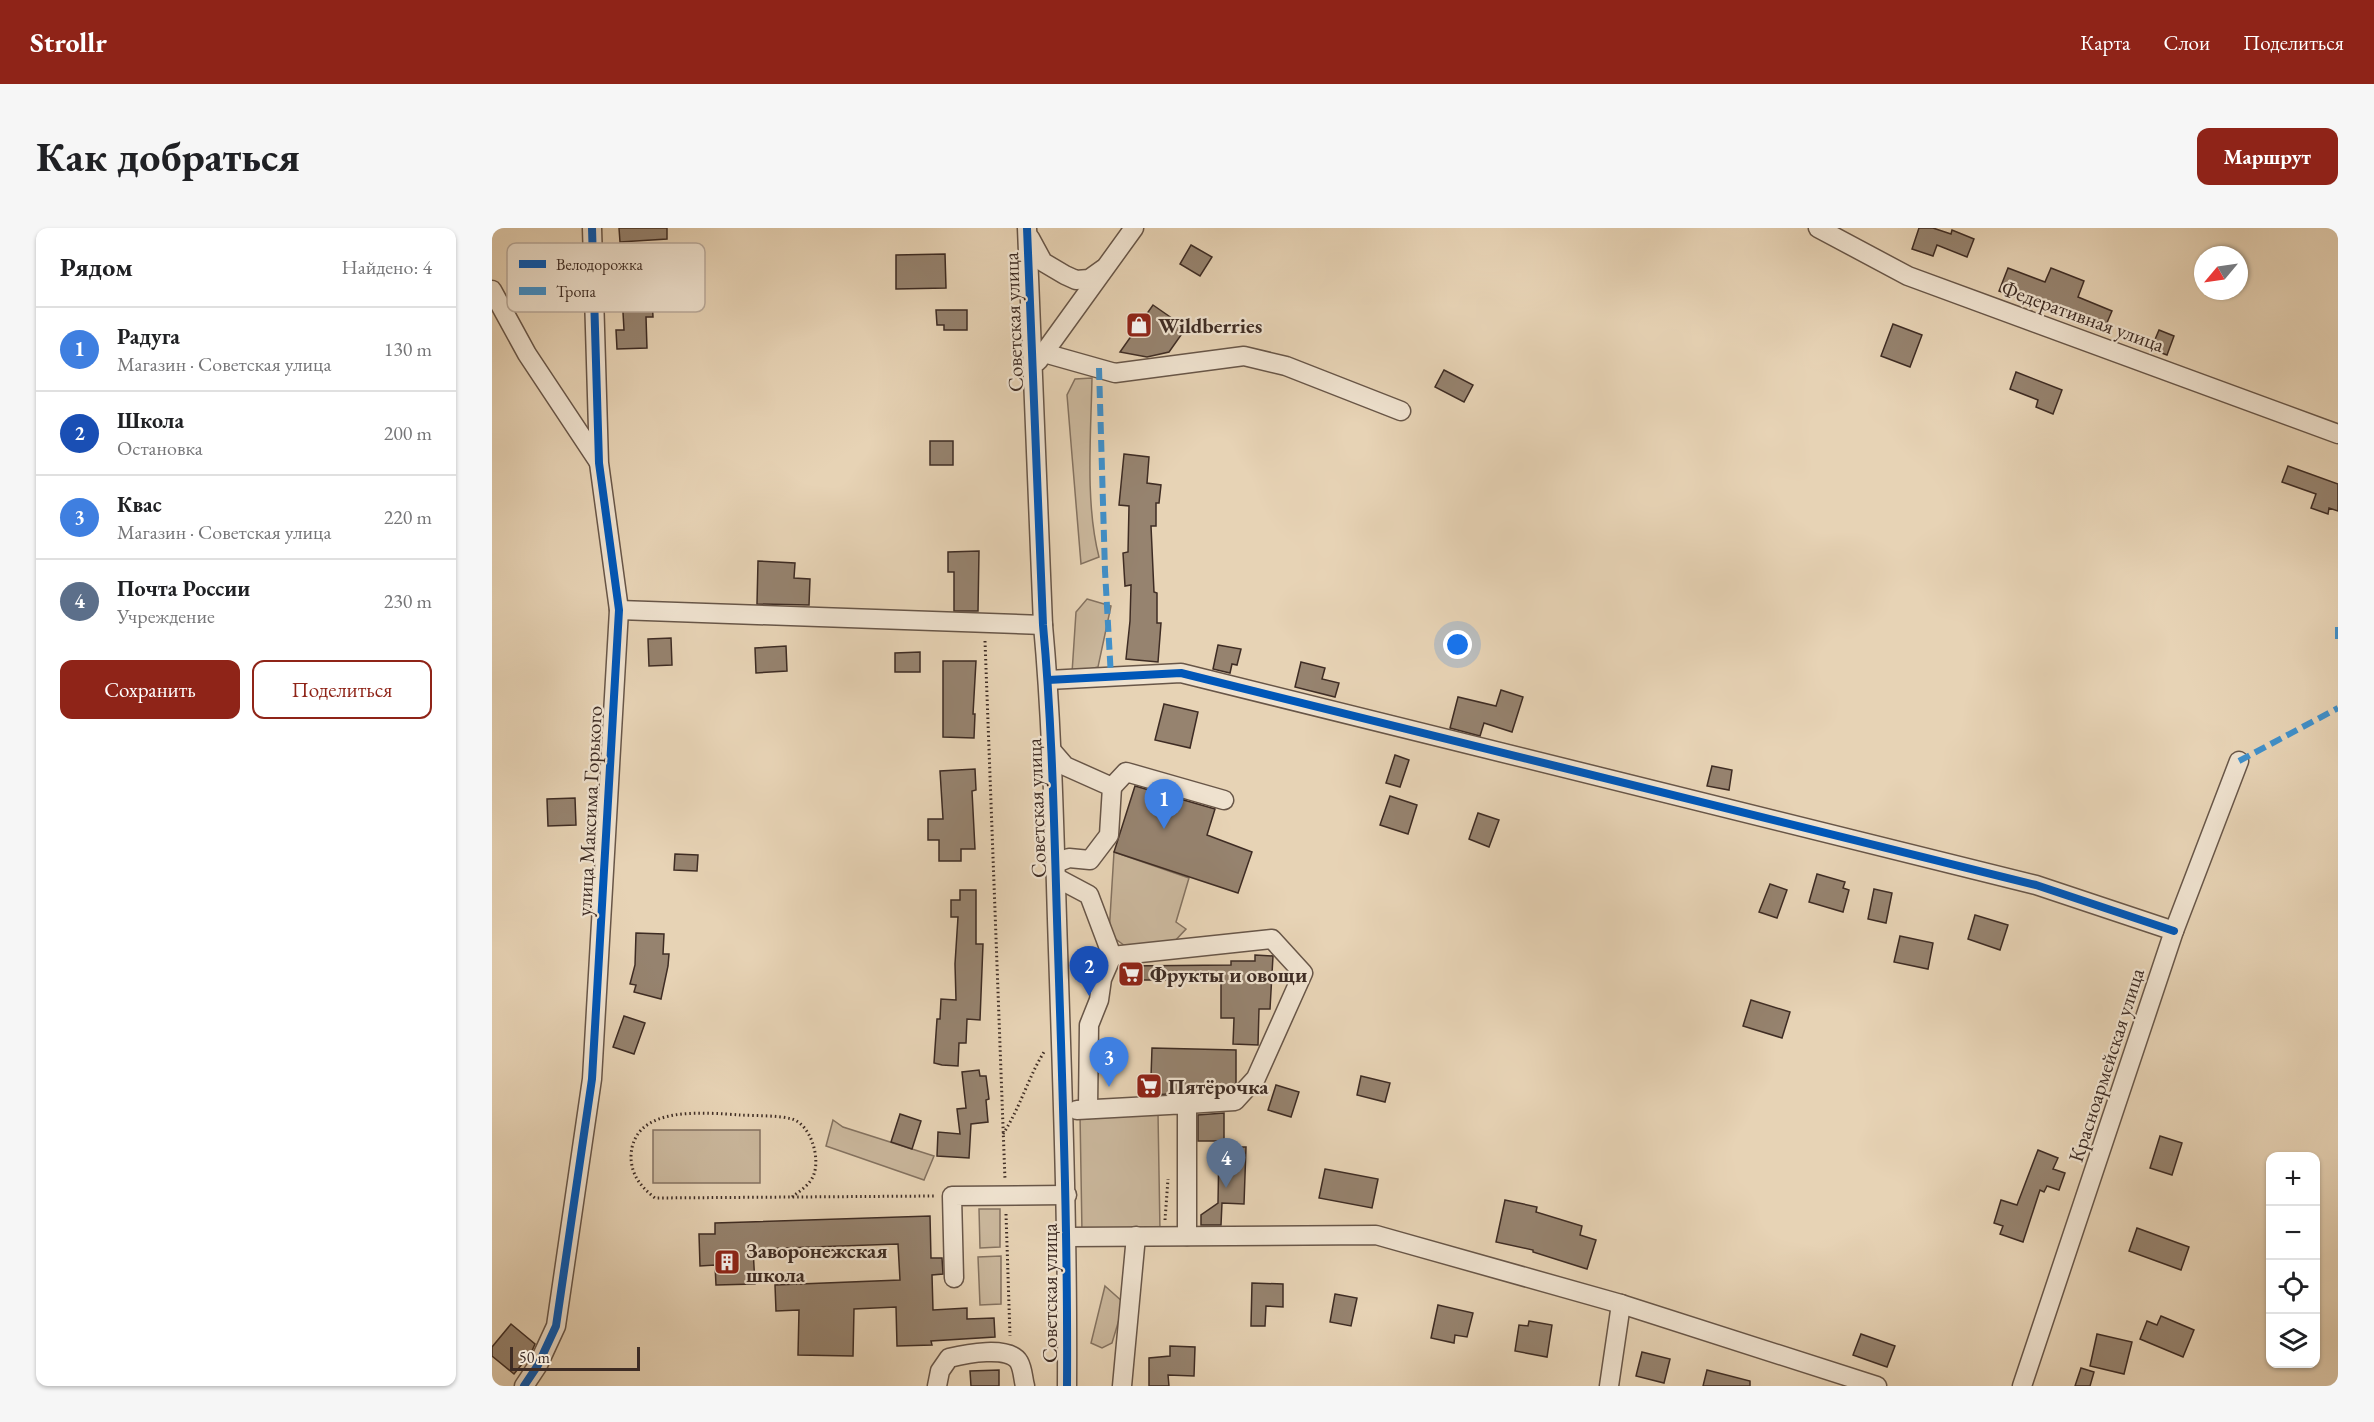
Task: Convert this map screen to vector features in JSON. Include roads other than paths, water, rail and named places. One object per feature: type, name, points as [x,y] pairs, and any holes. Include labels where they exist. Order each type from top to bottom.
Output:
[{"type":"street","name":"улица Максима Горького","points":[[591,228],[592,243]]},
{"type":"street","points":[[1032,369],[1134,228]]},
{"type":"street","name":"Федеративная улица","points":[[1818,228],[1908,276],[2338,434]]},
{"type":"street","points":[[1028,231],[1043,262],[1065,275],[1076,280],[1089,279],[1105,268]]},
{"type":"street","name":"Советская улица","points":[[1028,231],[1043,625],[1052,751],[1068,1237],[1067,1386]]},
{"type":"street","points":[[492,290],[527,354],[599,463]]},
{"type":"street","name":"улица Максима Горького","points":[[524,1386],[538,1365],[556,1326],[592,1079],[619,610],[599,463],[594,312]]},
{"type":"street","points":[[1044,353],[1115,373],[1244,356],[1286,366],[1401,411]]},
{"type":"street","points":[[619,610],[1043,625]]},
{"type":"street","points":[[1048,680],[1181,673],[2036,885],[2174,931]]},
{"type":"street","points":[[1052,751],[1065,766],[1112,787]]},
{"type":"street","name":"Красноармейская улица","points":[[2022,1386],[2174,931],[2239,761]]},
{"type":"street","points":[[1088,1109],[1089,1024],[1099,1000],[1102,979],[1112,956],[1089,895],[1056,871],[1069,858],[1090,860],[1109,835],[1112,787],[1126,772],[1224,800]]},
{"type":"street","points":[[1064,1110],[1235,1101],[1256,1078],[1304,973],[1272,939],[1112,956]]},
{"type":"street","points":[[1187,1104],[1187,1236]]},
{"type":"street","points":[[954,1278],[952,1196],[1066,1195]]},
{"type":"street","points":[[1068,1237],[1376,1235],[1621,1304],[1877,1386]]},
{"type":"street","points":[[1122,1386],[1136,1236]]},
{"type":"street","points":[[1609,1386],[1621,1304]]},
{"type":"street","points":[[937,1386],[940,1371],[949,1358],[997,1351],[1011,1355],[1020,1364],[1025,1386]]},
{"type":"place","name":"Wildberries","points":[[1139,325]]},
{"type":"place","name":"Радуга","points":[[1164,829]]},
{"type":"place","name":"Фрукты и овощи","points":[[1131,974]]},
{"type":"place","name":"Школа","points":[[1089,996]]},
{"type":"place","name":"Пятёрочка","points":[[1149,1086]]},
{"type":"place","name":"Квас","points":[[1109,1087]]},
{"type":"place","name":"Почта России","points":[[1226,1188]]},
{"type":"place","name":"Заворонежская школа","points":[[727,1262]]}]
